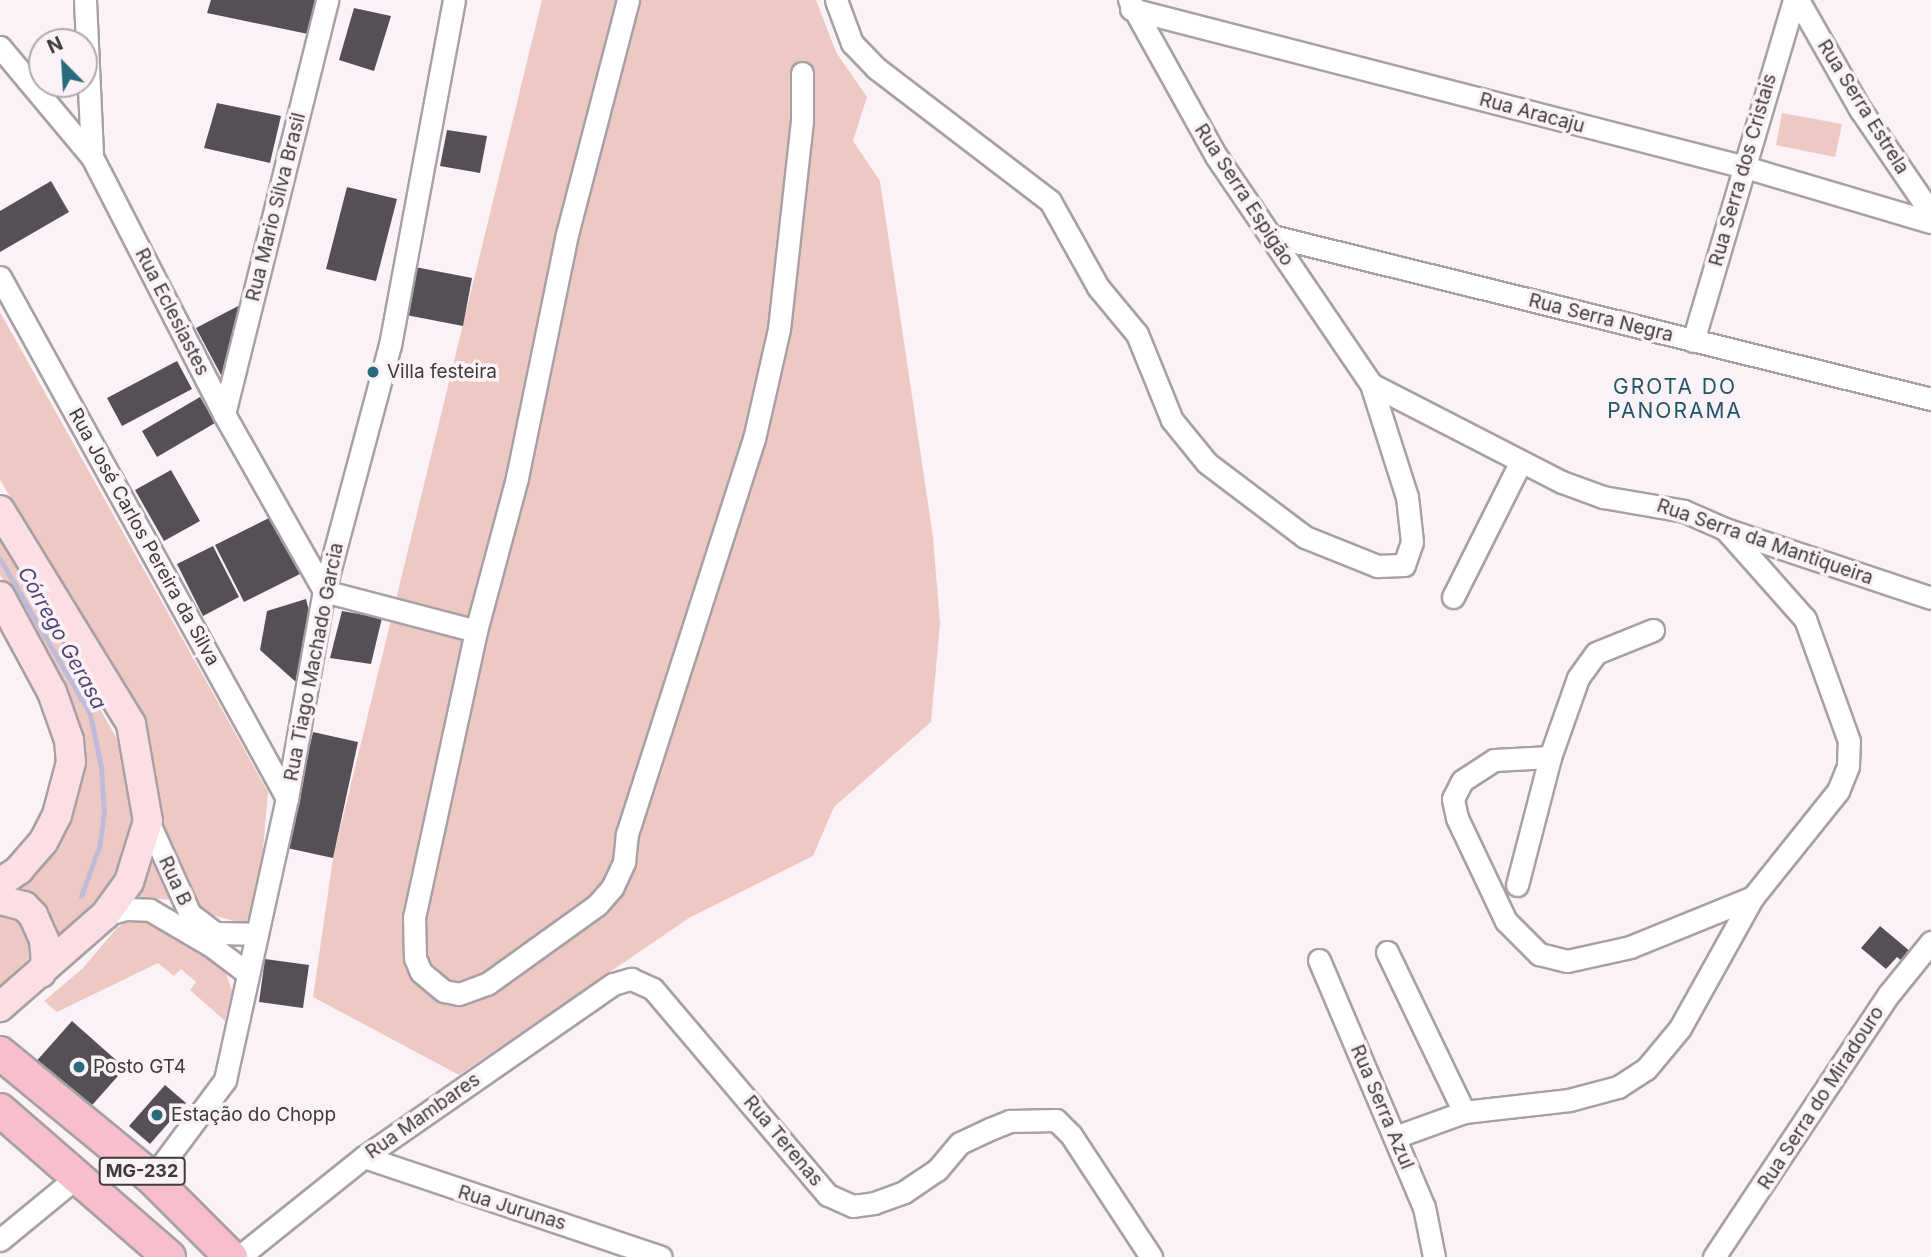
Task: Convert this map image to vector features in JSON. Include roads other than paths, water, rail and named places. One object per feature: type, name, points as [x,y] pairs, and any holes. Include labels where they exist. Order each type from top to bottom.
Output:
[{"type":"main road","points":[[0,510],[131,724],[148,821],[129,882],[105,915],[0,1007]]},
{"type":"main road","points":[[0,596],[52,692],[69,740],[71,761],[57,815],[43,842],[19,870],[0,883]]},
{"type":"main road","points":[[0,900],[24,906],[33,915],[44,940],[46,961],[41,973]]},
{"type":"main road","name":"MG-232","points":[[0,1053],[152,1178],[230,1257]]},
{"type":"main road","name":"MG-232","points":[[0,1110],[79,1175],[169,1257]]},
{"type":"street","points":[[85,0],[92,157]]},
{"type":"street","name":"Rua Mario Silva Brasil","points":[[224,414],[327,0]]},
{"type":"street","name":"Rua Tiago Machado Garcia","points":[[152,1178],[225,1080],[254,934],[287,798],[324,590],[390,345],[454,0]]},
{"type":"street","points":[[628,0],[567,234],[517,478],[476,631],[414,917],[415,958],[430,984],[459,994],[487,984],[597,905],[612,888],[624,862],[627,834],[754,439],[774,354],[798,164],[802,73]]},
{"type":"street","points":[[836,0],[852,43],[876,68],[974,139],[1050,201],[1098,287],[1137,334],[1172,420],[1207,463],[1306,537],[1377,566],[1404,565],[1412,542],[1407,498],[1371,384]]},
{"type":"street","name":"Rua Serra dos Cristais","points":[[1693,341],[1796,0]]},
{"type":"street","name":"Rua Serra Estrela","points":[[1796,0],[1860,109],[1931,213]]},
{"type":"street","name":"Rua Aracaju","points":[[1130,4],[1745,167],[1931,222]]},
{"type":"street","name":"Rua Serra Espigão","points":[[1130,4],[1216,156],[1371,384]]},
{"type":"street","name":"Rua Eclesiastes","points":[[0,47],[92,157],[224,414],[324,590]]},
{"type":"street","name":"Rua Serra Negra","points":[[1272,236],[1931,399]]},
{"type":"street","name":"Rua José Carlos Pereira da Silva","points":[[0,277],[287,798]]},
{"type":"street","name":"Rua Serra da Mantiqueira","points":[[1371,384],[1520,463],[1604,497],[1684,511],[1725,529],[1931,598]]},
{"type":"street","points":[[1453,597],[1520,463]]},
{"type":"street","points":[[1395,1137],[1464,1112],[1593,1097],[1646,1069],[1680,1028],[1753,897],[1838,791],[1848,766],[1849,741],[1805,619],[1725,529]]},
{"type":"street","points":[[324,590],[476,631]]},
{"type":"street","points":[[1517,885],[1549,757],[1578,678],[1596,653],[1653,629]]},
{"type":"street","points":[[1549,757],[1494,760],[1462,781],[1452,799],[1457,818],[1506,920],[1539,954],[1567,961],[1630,947],[1753,897]]},
{"type":"street","name":"Rua B","points":[[148,821],[190,914],[215,933],[254,934]]},
{"type":"street","name":"Rua B","points":[[105,915],[127,909],[150,911],[210,945],[247,974]]},
{"type":"street","name":"Rua Serra do Miradouro","points":[[1714,1257],[1889,994],[1931,942]]},
{"type":"street","points":[[1387,952],[1464,1112]]},
{"type":"street","name":"Rua Serra Azul","points":[[1319,960],[1424,1207],[1434,1257]]},
{"type":"street","name":"Rua Terenas","points":[[613,984],[631,979],[653,989],[828,1195],[853,1206],[874,1203],[904,1192],[937,1170],[960,1143],[990,1129],[1010,1121],[1056,1120],[1071,1135],[1151,1257]]},
{"type":"street","name":"Rua Mambares","points":[[239,1257],[364,1157],[613,984]]},
{"type":"street","name":"Rua Jurunas","points":[[364,1157],[661,1257]]},
{"type":"street","points":[[0,1240],[79,1175]]},
{"type":"waterway","name":"Córrego Gerasa","points":[[0,559],[90,714],[101,767],[104,813],[99,847],[81,896]]},
{"type":"place","name":"Villa festeira","points":[[373,372]]},
{"type":"place","name":"Posto GT4","points":[[79,1067]]},
{"type":"place","name":"Estação do Chopp","points":[[157,1115]]},
{"type":"district","name":"GROTA DO PANORAMA","points":[[1675,399]]}]
